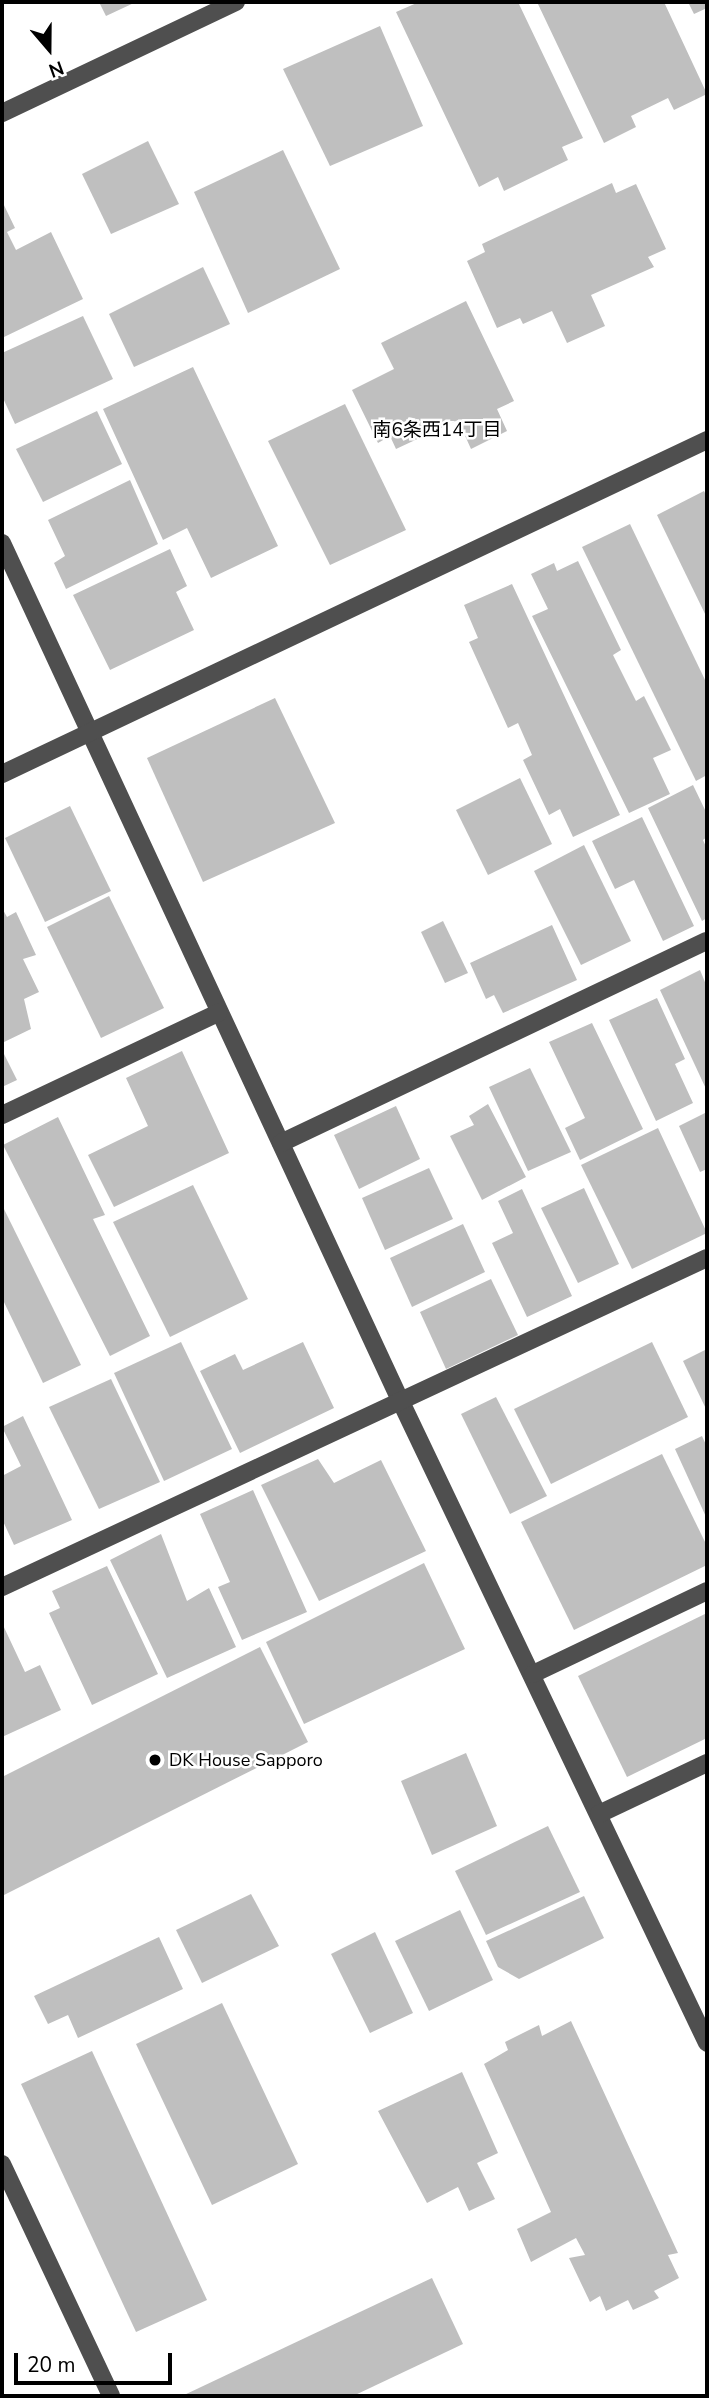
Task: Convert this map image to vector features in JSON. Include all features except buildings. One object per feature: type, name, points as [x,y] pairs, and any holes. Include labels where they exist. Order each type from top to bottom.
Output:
[{"type":"street","points":[[2,113],[236,2]]},
{"type":"street","points":[[2,774],[707,440]]},
{"type":"street","points":[[2,544],[218,1013],[707,2043]]},
{"type":"street","points":[[281,1143],[707,941]]},
{"type":"street","points":[[2,1115],[218,1013]]},
{"type":"street","points":[[2,1587],[707,1258]]},
{"type":"street","points":[[533,1674],[707,1591]]},
{"type":"street","points":[[599,1814],[707,1763]]},
{"type":"street","points":[[2,2164],[111,2396]]},
{"type":"place","name":"DK House Sapporo","points":[[155,1760]]},
{"type":"district","name":"南6条西14丁目","points":[[437,431]]}]
